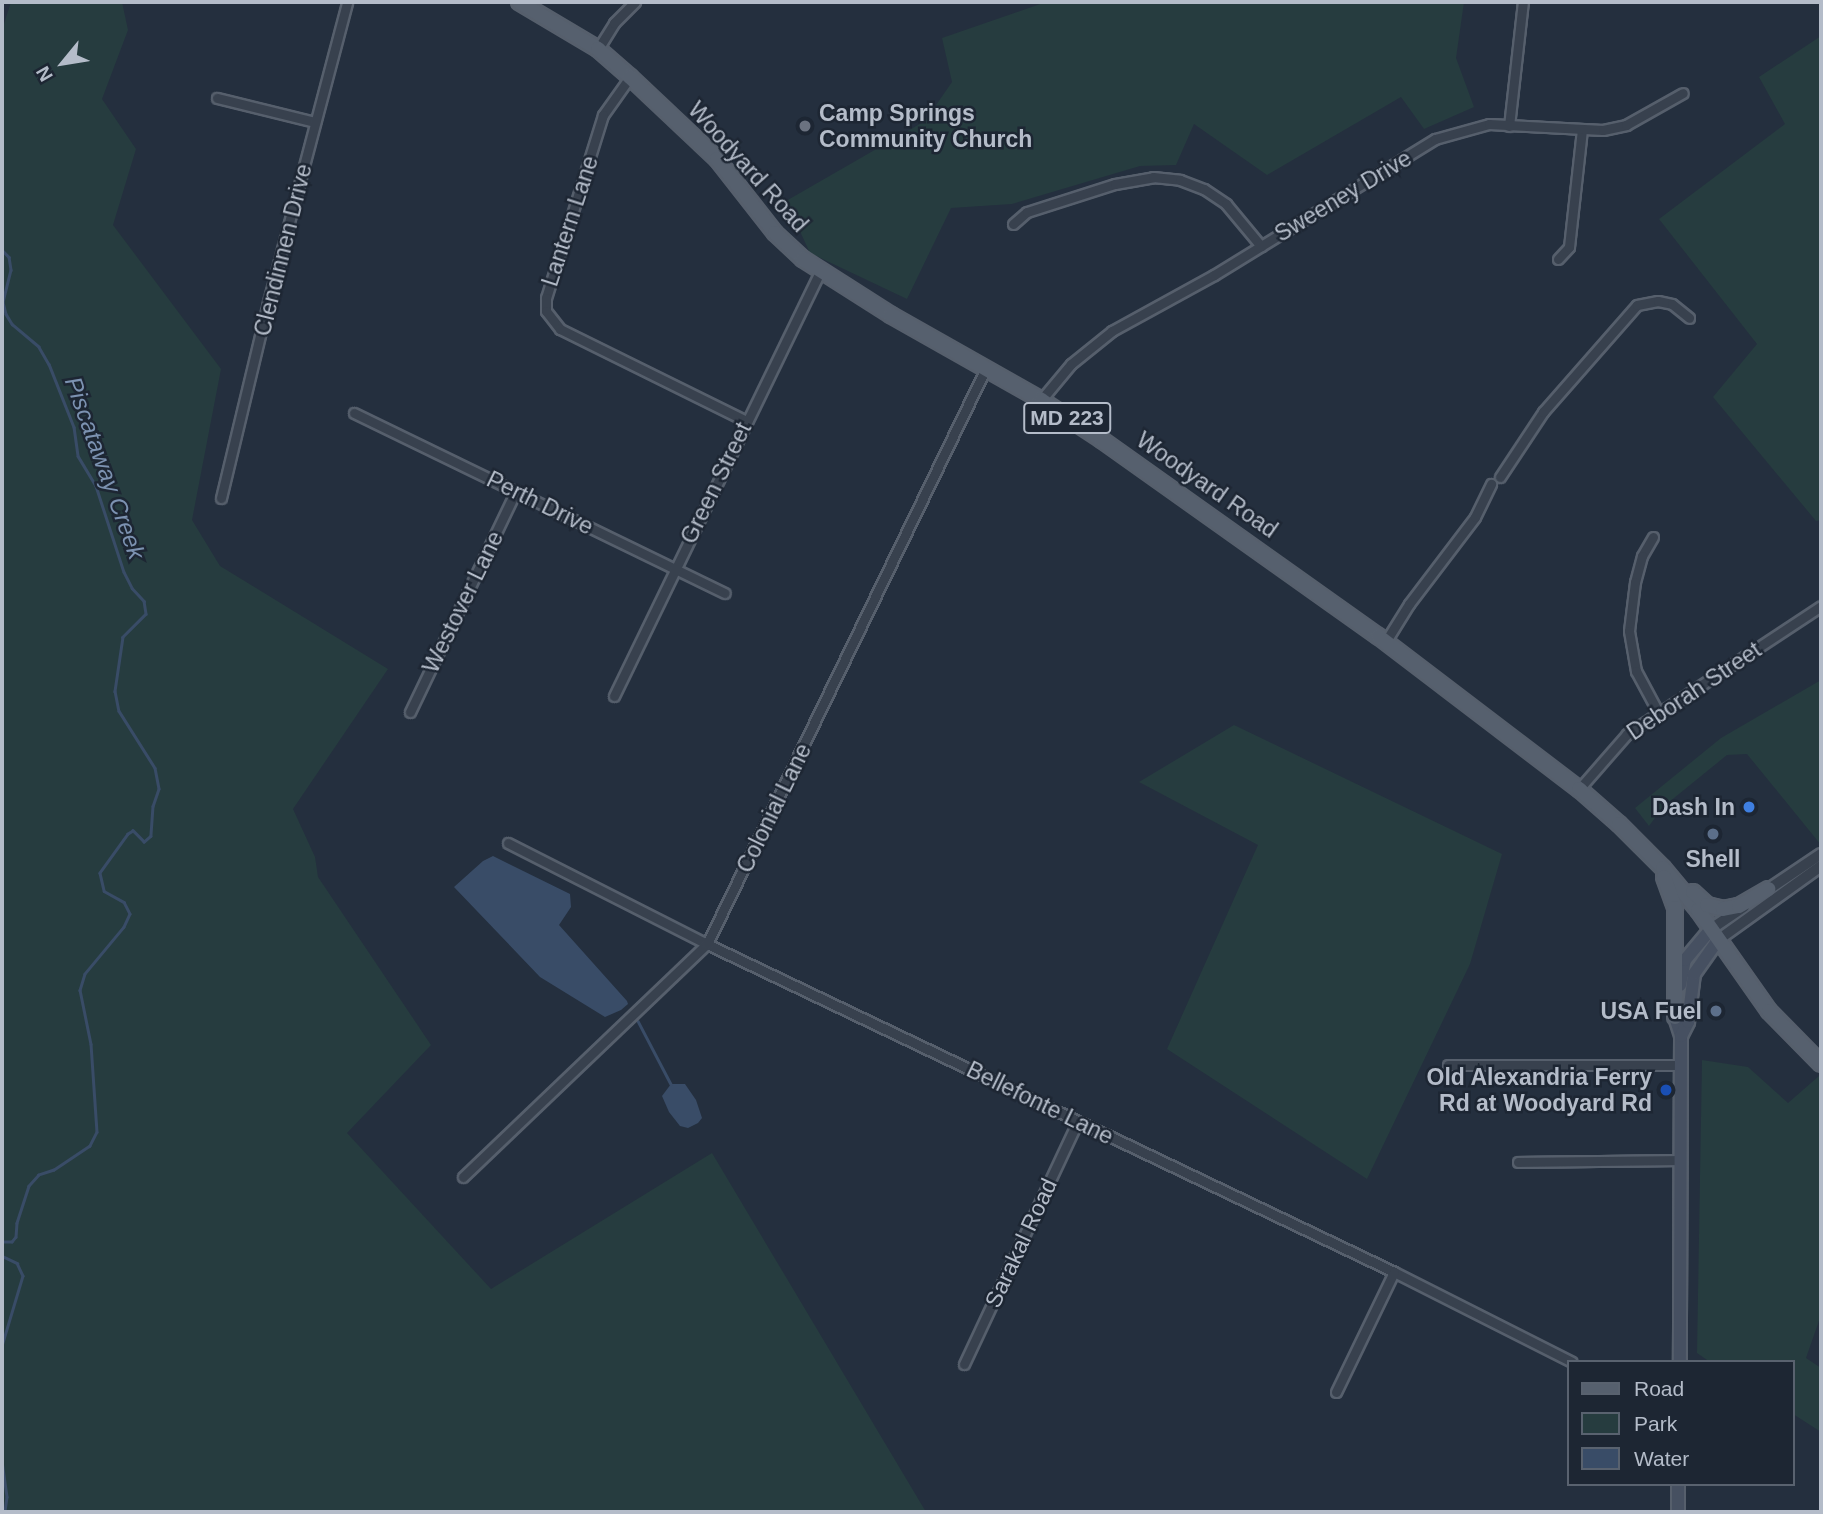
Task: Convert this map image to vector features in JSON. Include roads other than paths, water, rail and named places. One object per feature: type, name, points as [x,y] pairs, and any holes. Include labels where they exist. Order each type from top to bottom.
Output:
[{"type":"main road","name":"Woodyard Road","points":[[519,2],[598,50],[630,77],[717,159],[790,248],[820,272],[1041,400],[1257,547],[1386,641],[1579,789],[1653,857],[1715,934],[1769,1011],[1821,1064]]},
{"type":"main road","points":[[1653,857],[1707,905],[1715,908],[1739,906],[1769,889]]},
{"type":"main road","points":[[1653,857],[1673,896],[1675,908],[1675,1017],[1681,1036],[1680,1360]]},
{"type":"main road","points":[[1675,1017],[1685,960],[1715,934]]},
{"type":"main road","points":[[1681,1036],[1688,1022],[1694,974],[1715,934]]},
{"type":"main road","points":[[1678,1486],[1678,1512]]},
{"type":"street","name":"Clendinnen Drive","points":[[221,498],[314,122],[347,2]]},
{"type":"street","points":[[598,50],[614,23],[635,2]]},
{"type":"street","points":[[1509,126],[1523,2]]},
{"type":"street","name":"Lantern Lane","points":[[630,77],[603,115],[546,298],[546,311],[560,329],[746,421]]},
{"type":"street","name":"Sweeney Drive","points":[[1041,400],[1071,364],[1112,331],[1261,246],[1435,139],[1489,124],[1582,130],[1626,125],[1683,93]]},
{"type":"street","points":[[217,98],[314,122]]},
{"type":"street","points":[[1558,259],[1569,247],[1582,130]]},
{"type":"street","points":[[1013,224],[1027,212],[1115,184],[1153,177],[1180,180],[1204,189],[1226,204],[1261,246]]},
{"type":"street","name":"Green Street","points":[[614,696],[820,272]]},
{"type":"street","points":[[1500,477],[1543,412],[1637,305],[1658,301],[1672,304],[1689,318]]},
{"type":"street","name":"Colonial Lane","points":[[463,1177],[707,944],[986,368]]},
{"type":"street","name":"Perth Drive","points":[[354,413],[725,593]]},
{"type":"street","points":[[1386,641],[1441,559],[1475,517],[1491,484]]},
{"type":"street","name":"Westover Lane","points":[[410,712],[516,491]]},
{"type":"street","points":[[1653,537],[1642,556],[1635,582],[1629,631],[1636,671],[1657,712]]},
{"type":"street","name":"Deborah Street","points":[[1579,789],[1618,741],[1657,712],[1821,606]]},
{"type":"street","name":"Bellefonte Lane","points":[[508,843],[707,944],[1394,1272],[1568,1360]]},
{"type":"street","points":[[1715,934],[1769,889],[1821,854]]},
{"type":"street","points":[[1715,934],[1821,866]]},
{"type":"street","points":[[1448,1065],[1681,1065]]},
{"type":"street","name":"Sarakal Road","points":[[964,1364],[1078,1121]]},
{"type":"street","points":[[1518,1163],[1679,1160]]},
{"type":"street","points":[[1336,1392],[1394,1272]]},
{"type":"water","points":[[493,856],[570,894],[571,907],[559,925],[628,1004],[605,1017],[540,977],[454,887],[483,861]]},
{"type":"water","points":[[671,1084],[685,1084],[696,1100],[702,1118],[698,1123],[688,1128],[680,1126],[669,1112],[662,1096]]},
{"type":"waterway","name":"Piscataway Creek","points":[[2,250],[9,257],[11,270],[3,302],[6,314],[12,324],[39,347],[49,364],[74,427],[78,456],[96,486],[124,572],[132,588],[144,601],[146,614],[123,637],[115,691],[119,711],[155,768],[159,789],[153,806],[151,836],[144,842],[133,831],[128,834],[100,873],[104,891],[124,902],[130,914],[124,927],[85,974],[80,990],[91,1044],[97,1132],[90,1146],[54,1170],[39,1175],[29,1186],[17,1223],[16,1237],[12,1242],[2,1242]]},
{"type":"waterway","points":[[638,1021],[671,1084]]},
{"type":"waterway","name":"Piscataway Creek","points":[[2,1256],[17,1263],[23,1276],[2,1346]]},
{"type":"waterway","name":"Piscataway Creek","points":[[2,1415],[2,1429]]},
{"type":"waterway","name":"Piscataway Creek","points":[[2,1461],[7,1497],[5,1512]]},
{"type":"place","name":"Camp Springs Community Church","points":[[805,126]]},
{"type":"place","name":"Dash In","points":[[1749,807]]},
{"type":"place","name":"Shell","points":[[1713,834]]},
{"type":"place","name":"USA Fuel","points":[[1716,1011]]},
{"type":"place","name":"Old Alexandria Ferry Rd at Woodyard Rd","points":[[1666,1090]]}]
